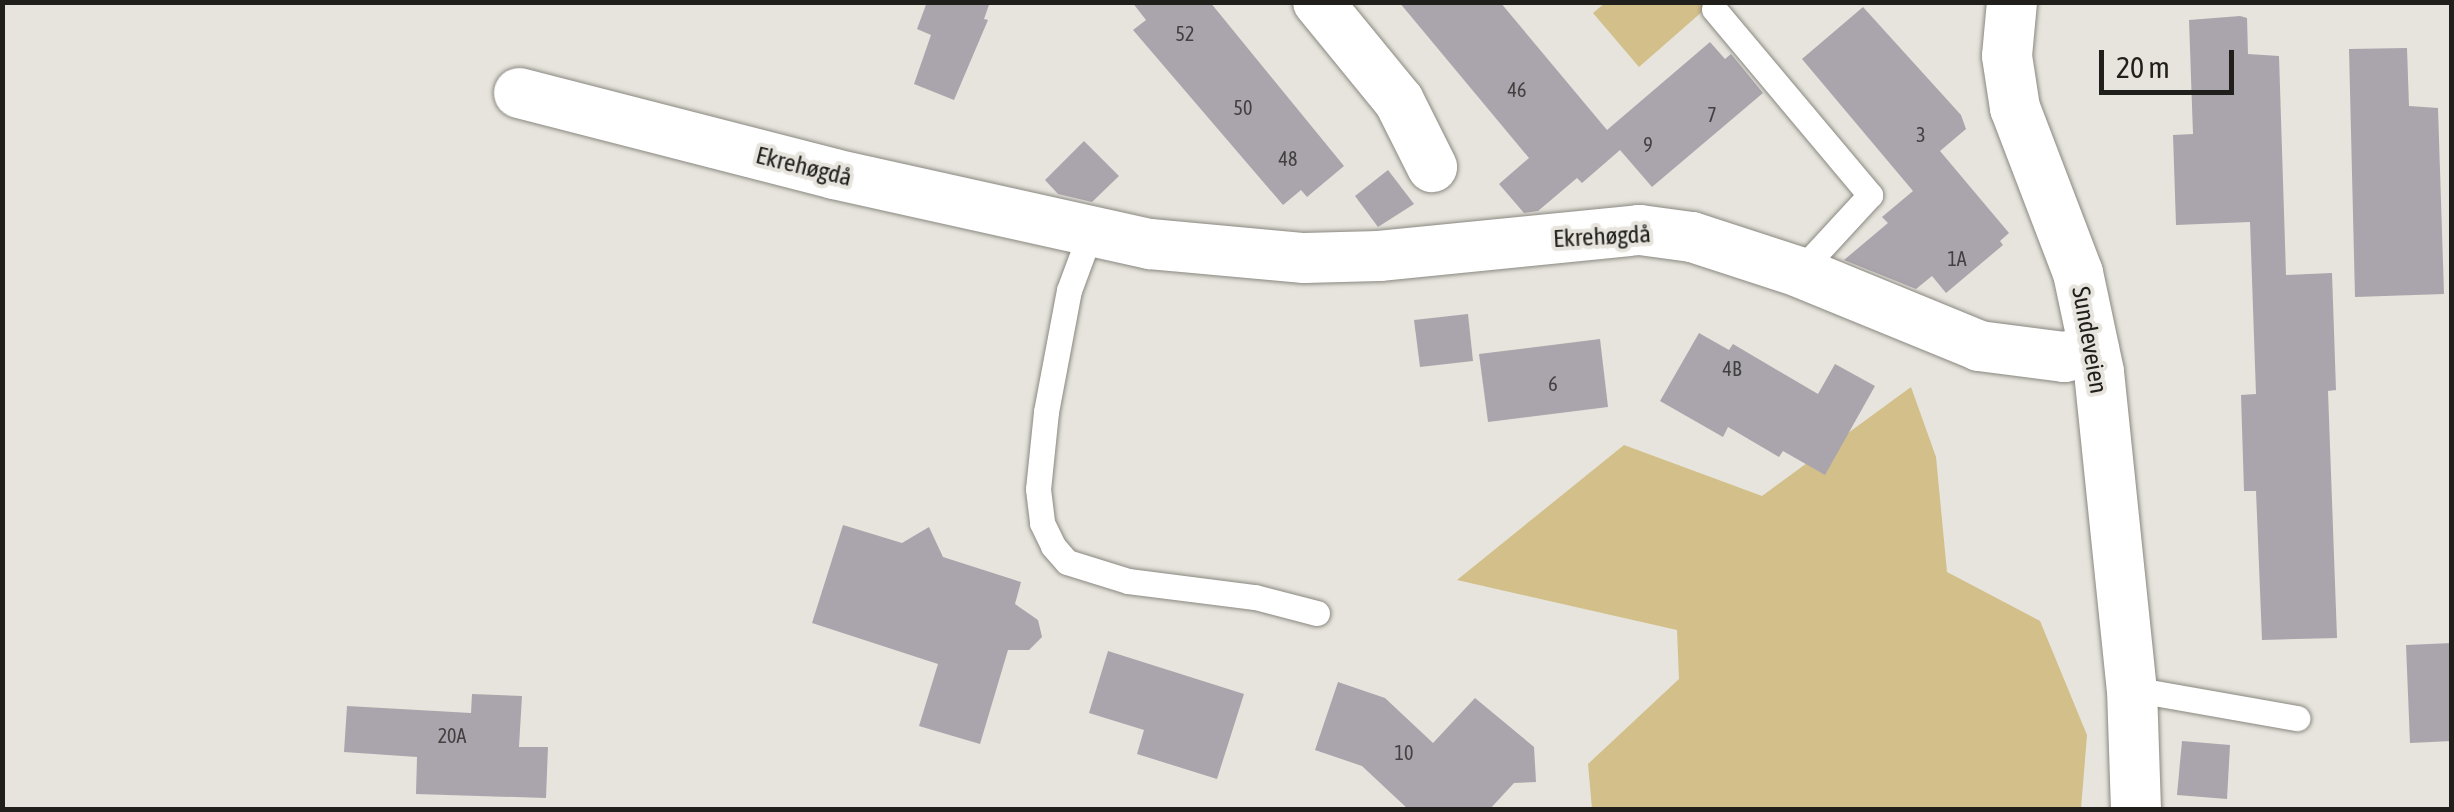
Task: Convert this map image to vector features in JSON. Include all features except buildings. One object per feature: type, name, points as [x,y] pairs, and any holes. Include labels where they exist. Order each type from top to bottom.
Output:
[{"type":"street","points":[[1318,2],[1399,100],[1432,167]]},
{"type":"street","name":"Sundeveien","points":[[2012,2],[2007,56],[2015,108],[2078,273],[2094,350],[2132,689],[2136,810]]},
{"type":"street","name":"Ekrehøgdå","points":[[519,93],[834,174],[1150,244],[1304,258],[1379,256],[1640,230],[1692,237],[1799,272],[1979,346],[2064,357],[2094,350]]},
{"type":"lane","points":[[1714,9],[1870,195],[1799,272]]},
{"type":"lane","points":[[1091,231],[1068,290],[1046,412],[1038,490],[1042,523],[1067,562],[1128,581],[1255,598],[1318,613]]},
{"type":"lane","points":[[2132,689],[2297,718]]},
{"type":"shaded area","points":[[1605,3],[1712,3],[1639,67],[1593,13]]},
{"type":"shaded area","points":[[1911,387],[1936,457],[1947,572],[2040,621],[2087,735],[2081,809],[1592,809],[1588,764],[1679,679],[1677,630],[1457,580],[1624,445],[1762,496]]}]
